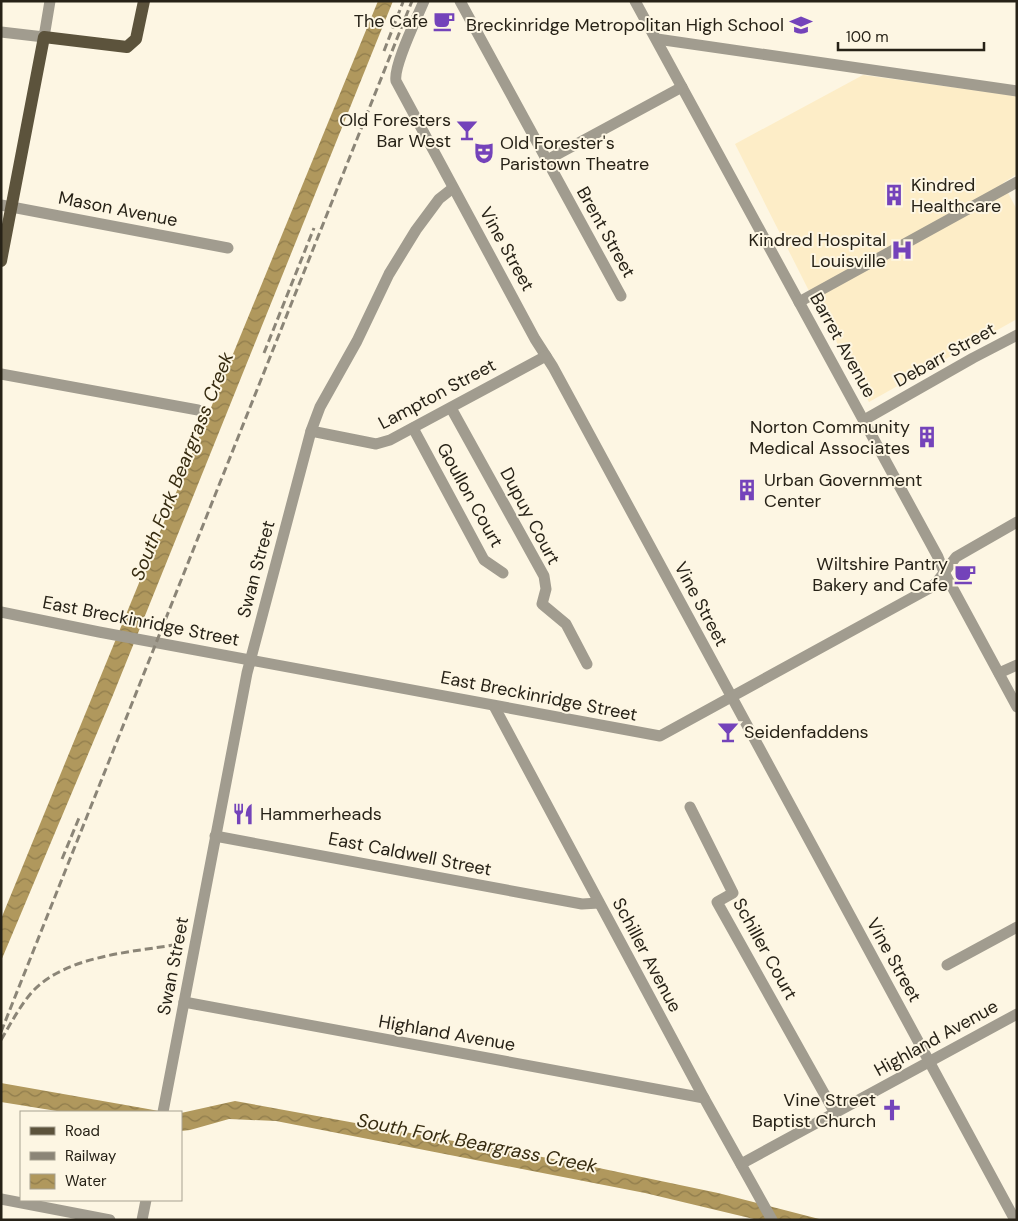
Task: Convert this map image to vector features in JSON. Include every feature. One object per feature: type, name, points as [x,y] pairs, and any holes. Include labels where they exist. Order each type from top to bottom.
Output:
[{"type":"main road","points":[[1,261],[6,206],[44,37],[114,47],[127,47],[136,39],[144,1]]},
{"type":"street","points":[[1,32],[44,37],[50,1]]},
{"type":"street","name":"Vine Street","points":[[424,1],[395,76],[396,81],[1016,1220]]},
{"type":"street","name":"Brent Street","points":[[460,1],[621,296]]},
{"type":"street","name":"Barret Avenue","points":[[635,1],[864,420],[1017,707]]},
{"type":"street","points":[[657,40],[1017,91]]},
{"type":"street","points":[[547,160],[682,87]]},
{"type":"street","points":[[799,302],[1017,182]]},
{"type":"street","name":"Swan Street","points":[[164,1107],[250,660],[311,431],[320,407],[357,341],[389,274],[438,199],[454,188]]},
{"type":"street","name":"Mason Avenue","points":[[6,206],[228,248]]},
{"type":"street","name":"Debarr Street","points":[[864,420],[1017,335]]},
{"type":"street","name":"Lampton Street","points":[[311,431],[376,444],[390,440],[546,356]]},
{"type":"street","points":[[1,374],[198,410]]},
{"type":"street","name":"Dupuy Court","points":[[451,408],[544,576],[546,589],[542,604],[566,624],[587,664]]},
{"type":"street","name":"Goullon Court","points":[[413,428],[484,560],[503,573]]},
{"type":"street","name":"East Breckinridge Street","points":[[1,612],[141,640],[660,736],[928,589],[936,583],[956,558],[1017,522]]},
{"type":"street","points":[[999,673],[1017,665]]},
{"type":"street","name":"Schiller Avenue","points":[[494,706],[704,1098],[772,1220]]},
{"type":"street","name":"Schiller Court","points":[[690,807],[733,893],[717,902],[835,1113]]},
{"type":"street","name":"East Caldwell Street","points":[[215,836],[582,904],[600,903]]},
{"type":"street","points":[[947,965],[1017,926]]},
{"type":"street","name":"Highland Avenue","points":[[184,1002],[704,1098]]},
{"type":"street","name":"Highland Avenue","points":[[741,1164],[1017,1014]]},
{"type":"street","points":[[1,1199],[110,1220]]},
{"type":"street","points":[[142,1220],[146,1201]]},
{"type":"shaded area","name":"Kindred Hospital Louisville","points":[[863,75],[1017,96],[1017,174],[1003,183],[1017,210],[1017,319],[869,402],[808,289],[735,144]]},
{"type":"water","name":"South Fork Beargrass Creek","points":[[378,1],[393,1],[113,695],[1,961],[1,919]]},
{"type":"water","points":[[1,1083],[158,1111],[57,1111],[1,1102]]},
{"type":"water","name":"South Fork Beargrass Creek","points":[[235,1101],[575,1163],[718,1193],[823,1220],[758,1220],[645,1193],[276,1121],[229,1119],[182,1131],[182,1113]]},
{"type":"railway","points":[[1,1032],[412,1]]},
{"type":"railway","points":[[384,51],[403,2]]},
{"type":"railway","points":[[264,353],[314,228]]},
{"type":"railway","points":[[62,859],[79,818]]},
{"type":"railway","points":[[1,1040],[32,992],[46,980],[63,970],[102,957],[180,944]]},
{"type":"place","name":"The Cafe","points":[[444,21]]},
{"type":"place","name":"Breckinridge Metropolitan High School","points":[[801,25]]},
{"type":"place","name":"Old Foresters Bar West","points":[[467,130]]},
{"type":"place","name":"Old Forester's Paristown Theatre","points":[[484,153]]},
{"type":"place","name":"Kindred Healthcare","points":[[894,195]]},
{"type":"place","name":"Kindred Hospital Louisville","points":[[902,250]]},
{"type":"place","name":"Norton Community Medical Associates","points":[[927,437]]},
{"type":"place","name":"Urban Government Center","points":[[747,490]]},
{"type":"place","name":"Wiltshire Pantry Bakery and Cafe","points":[[965,574]]},
{"type":"place","name":"Seidenfaddens","points":[[728,732]]},
{"type":"place","name":"Hammerheads","points":[[243,814]]},
{"type":"place","name":"Vine Street Baptist Church","points":[[892,1110]]}]
